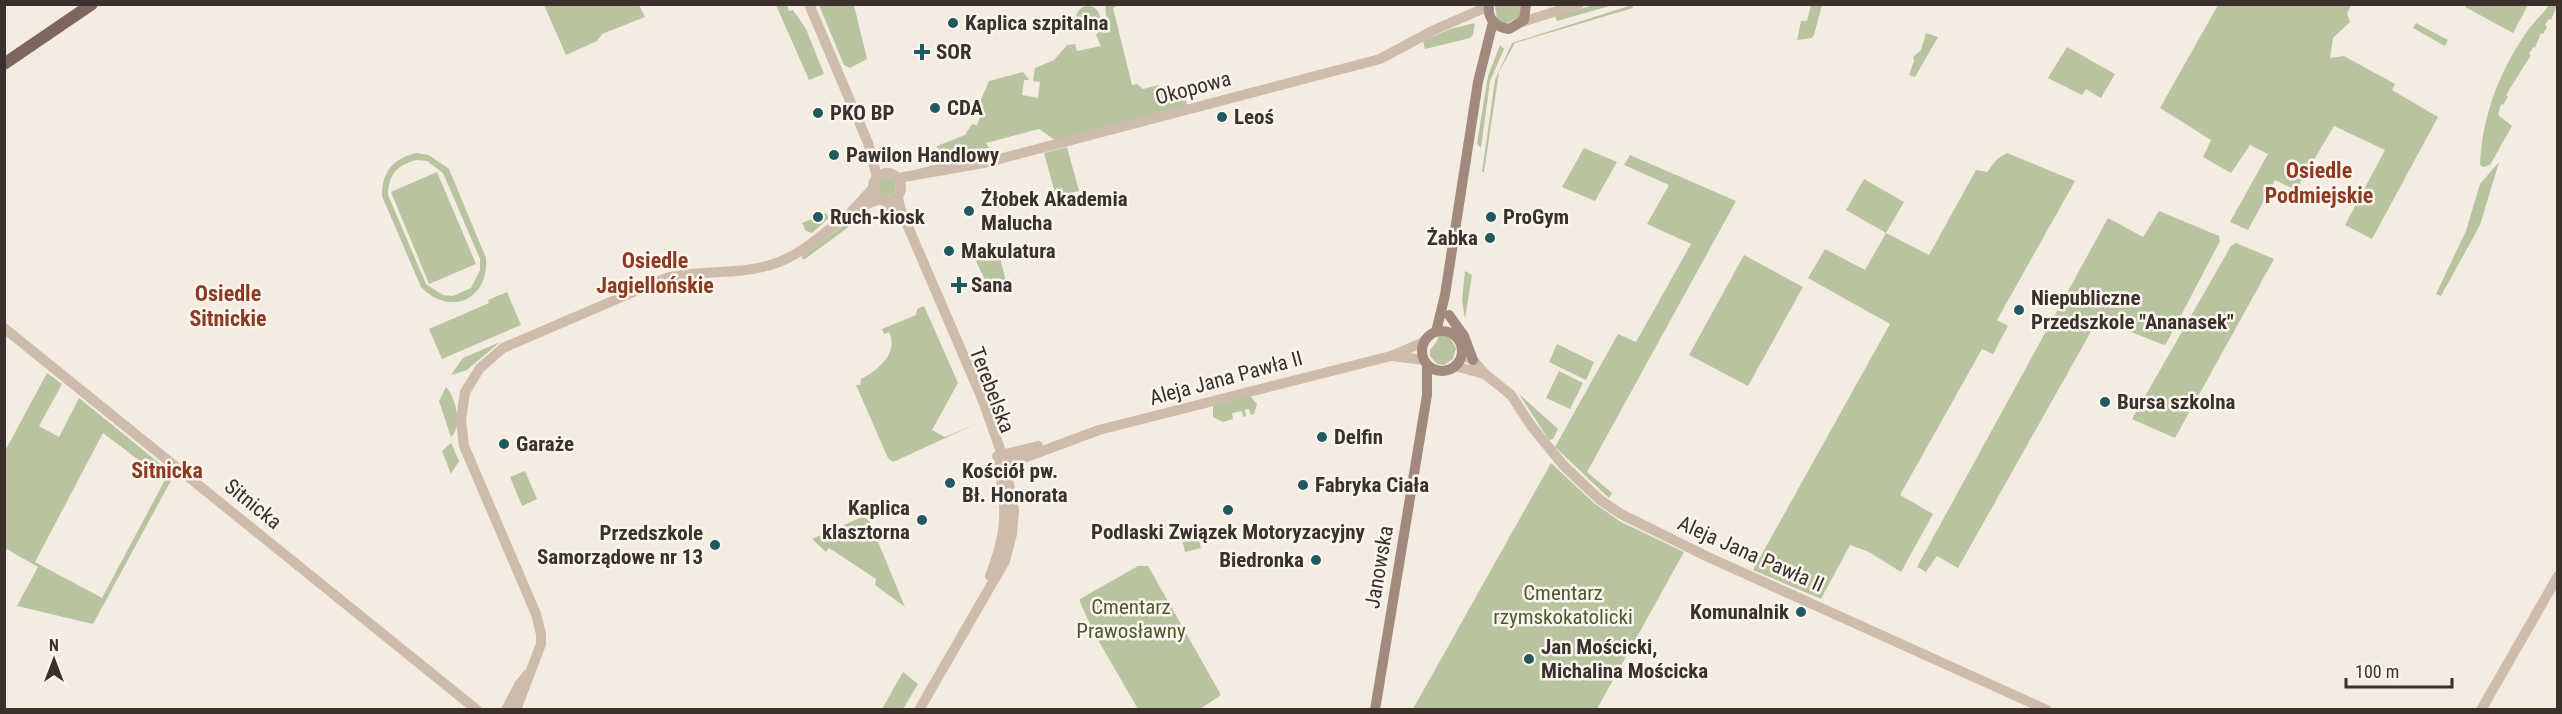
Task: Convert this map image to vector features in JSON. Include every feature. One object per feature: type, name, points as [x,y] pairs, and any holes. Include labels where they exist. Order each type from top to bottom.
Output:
[{"type":"main road","points":[[4,64],[92,4]]},
{"type":"main road","points":[[1492,20],[1506,29],[1515,28],[1526,15],[1526,4]]},
{"type":"main road","points":[[1436,332],[1448,332],[1459,341],[1461,355],[1455,366],[1440,371],[1425,362],[1424,342],[1436,332],[1445,295],[1478,82],[1492,20],[1489,5]]},
{"type":"main road","points":[[1485,57],[1506,29]]},
{"type":"main road","points":[[1445,295],[1449,315],[1448,332]]},
{"type":"main road","points":[[1449,315],[1464,336],[1473,360]]},
{"type":"main road","name":"Janowska","points":[[1375,710],[1427,394],[1425,362]]},
{"type":"main road","name":"Janowska","points":[[1427,394],[1440,371]]},
{"type":"street","name":"Terebelska","points":[[809,4],[868,143],[897,184],[900,208],[1001,459],[1012,493]]},
{"type":"street","points":[[1522,22],[1579,4]]},
{"type":"street","name":"Okopowa","points":[[897,184],[1380,59],[1489,5]]},
{"type":"street","name":"Okopowa","points":[[1453,22],[1492,20]]},
{"type":"street","name":"Terebelska","points":[[868,143],[875,183],[883,200],[894,211],[1001,459],[1006,508],[1004,535],[974,615]]},
{"type":"street","points":[[848,216],[875,183],[897,184]]},
{"type":"street","points":[[516,710],[526,689],[529,674],[541,644],[541,634],[536,614],[462,438],[464,397],[474,374],[503,348],[666,278],[693,272],[755,269],[787,258],[848,216],[883,200],[897,184]]},
{"type":"street","name":"Sitnicka","points":[[4,328],[477,710]]},
{"type":"street","name":"Aleja Jana Pawła II","points":[[1001,459],[1391,356],[1424,342]]},
{"type":"street","name":"Aleja Jana Pawła II","points":[[1461,355],[1473,360],[1485,374],[1511,395],[1532,427],[1564,466],[1600,500],[1621,514],[1708,557],[2047,710]]},
{"type":"street","name":"Aleja Jana Pawła II","points":[[1391,356],[1425,362]]},
{"type":"street","name":"Aleja Jana Pawła II","points":[[1455,366],[1485,374]]},
{"type":"street","name":"Aleja Jana Pawła II","points":[[1001,459],[1021,459],[1070,440]]},
{"type":"street","name":"Terebelska","points":[[974,615],[994,583],[1007,555],[1013,525],[1013,473],[1021,459]]},
{"type":"street","points":[[2481,710],[2558,576]]},
{"type":"street","points":[[919,710],[974,615]]},
{"type":"street","points":[[506,710],[519,685],[529,674]]},
{"type":"green space","points":[[2352,4],[2347,13],[2350,22],[2333,38],[2330,58],[2344,56],[2395,84],[2392,90],[2438,117],[2372,239],[2345,225],[2385,150],[2334,126],[2296,190],[2275,180],[2248,230],[2230,222],[2268,154],[2250,145],[2231,173],[2203,157],[2211,140],[2160,108],[2218,5]]},
{"type":"green space","points":[[2467,4],[2528,5],[2513,33],[2465,7]]},
{"type":"green space","points":[[544,5],[639,5],[645,17],[602,34],[597,41],[566,55]]},
{"type":"green space","points":[[776,5],[787,5],[789,11],[793,10],[806,29],[824,74],[809,80]]},
{"type":"green space","points":[[819,5],[854,5],[867,59],[850,68],[844,65]]},
{"type":"green space","points":[[1105,5],[1118,5],[1113,8],[1132,85],[1137,84],[1143,89],[1159,85],[1162,95],[1178,90],[1181,84],[1187,105],[1055,140],[1039,129],[986,143],[989,148],[983,150],[978,161],[904,173],[941,163],[937,146],[965,135],[972,124],[977,125],[982,111],[977,109],[989,81],[1023,72],[1029,80],[1024,80],[1022,95],[1038,98],[1040,82],[1033,81],[1035,68],[1054,60],[1067,45],[1075,44],[1077,51],[1101,46],[1096,35],[1107,23]]},
{"type":"green space","points":[[1495,5],[1521,5],[1520,17],[1504,24],[1497,19]]},
{"type":"green space","points":[[1594,5],[1613,5],[1557,21],[1555,16]]},
{"type":"green space","points":[[1632,5],[1633,8],[1515,43],[1499,72],[1484,172],[1482,172],[1495,80],[1512,43]]},
{"type":"green space","points":[[1811,5],[1822,5],[1814,35],[1812,38],[1797,40],[1801,21],[1807,21]]},
{"type":"green space","points":[[2549,5],[2557,5],[2551,20],[2549,19],[2545,25],[2547,27],[2543,34],[2541,33],[2535,48],[2533,47],[2529,54],[2531,55],[2506,95],[2508,97],[2503,105],[2501,104],[2498,115],[2512,126],[2490,165],[2483,167],[2480,165],[2482,146],[2489,109],[2495,92],[2520,42]]},
{"type":"green space","points":[[1088,6],[1096,10],[1100,18],[1096,26],[1088,30],[1080,26],[1076,18],[1080,10]]},
{"type":"green space","points":[[1475,23],[1473,35],[1470,38],[1425,49],[1423,41],[1450,29]]},
{"type":"green space","points":[[2416,23],[2448,40],[2445,46],[2413,28]]},
{"type":"green space","points":[[1926,33],[1938,37],[1915,77],[1909,75],[1914,61],[1913,57],[1921,50]]},
{"type":"green space","points":[[1500,45],[1504,49],[1490,81],[1481,148],[1477,144],[1488,76]]},
{"type":"green space","points":[[2067,47],[2115,74],[2101,98],[2086,89],[2082,95],[2048,78]]},
{"type":"green space","points":[[1067,147],[1079,191],[1056,197],[1044,153]]},
{"type":"green space","points":[[1584,148],[1617,162],[1595,201],[1562,187]]},
{"type":"green space","points":[[417,153],[429,155],[449,169],[486,258],[485,273],[481,284],[466,300],[444,301],[432,296],[421,287],[382,196],[384,180],[390,167],[409,155]],"holes":[[[417,160],[427,161],[443,173],[480,259],[480,270],[471,288],[453,296],[443,295],[426,284],[388,195],[392,176],[399,168]]]},
{"type":"green space","points":[[2007,153],[2075,181],[1997,320],[2008,326],[1993,354],[1982,349],[1900,495],[1933,514],[1901,572],[1869,552],[1850,545],[1821,599],[1753,570],[1890,324],[1808,278],[1825,249],[1865,270],[1886,233],[1929,255],[1976,170],[1987,172],[1997,159]]},
{"type":"green space","points":[[1630,155],[1736,201],[1587,472],[1612,493],[1609,498],[1555,447],[1618,334],[1636,342],[1691,244],[1647,224],[1669,185],[1624,165]]},
{"type":"green space","points":[[2499,162],[2480,225],[2441,296],[2436,294],[2466,231],[2480,184]]},
{"type":"green space","points":[[437,172],[476,264],[429,284],[391,192]]},
{"type":"green space","points":[[883,178],[891,178],[896,183],[894,194],[883,196],[878,191],[878,183]]},
{"type":"green space","points":[[1864,179],[1904,202],[1886,233],[1846,210]]},
{"type":"green space","points":[[2159,211],[2219,236],[2220,241],[2166,344],[2098,319],[1958,568],[1937,556],[1926,572],[1917,567],[2108,218],[2143,237]]},
{"type":"green space","points":[[869,212],[802,259],[802,256],[856,216]]},
{"type":"green space","points":[[826,213],[829,218],[812,233],[806,231],[802,223]]},
{"type":"green space","points":[[2236,243],[2274,259],[2175,438],[2132,419],[2231,246]]},
{"type":"green space","points":[[1744,255],[1803,287],[1748,386],[1689,355]]},
{"type":"green space","points":[[1000,257],[1006,282],[996,284],[995,280],[986,282],[975,259]]},
{"type":"green space","points":[[1465,271],[1472,275],[1465,319],[1462,300]]},
{"type":"green space","points":[[507,292],[521,325],[442,359],[429,329],[489,303],[488,300]]},
{"type":"green space","points":[[924,306],[958,383],[932,430],[945,437],[976,424],[893,462],[888,458],[856,385],[860,385],[861,379],[880,366],[889,354],[891,340],[889,332],[884,334],[882,329],[916,315],[917,309]]},
{"type":"green space","points":[[1439,334],[1450,338],[1456,348],[1453,359],[1444,365],[1437,364],[1430,356],[1430,350]]},
{"type":"green space","points":[[500,342],[467,370],[451,375],[463,358]]},
{"type":"green space","points":[[1557,344],[1594,362],[1586,380],[1549,362]]},
{"type":"green space","points":[[1559,371],[1583,383],[1570,409],[1546,398]]},
{"type":"green space","points":[[47,373],[62,384],[39,426],[59,437],[79,398],[174,475],[93,624],[17,606],[38,567],[5,548],[5,451]],"holes":[[[103,433],[165,480],[102,598],[35,562]]]},
{"type":"green space","points":[[446,387],[453,398],[457,412],[457,426],[451,437],[439,401]]},
{"type":"green space","points":[[1519,394],[1558,429],[1553,439],[1549,440]]},
{"type":"green space","points":[[1250,396],[1257,404],[1254,414],[1251,415],[1249,409],[1245,410],[1246,416],[1243,417],[1242,411],[1232,413],[1233,419],[1223,422],[1213,417],[1213,406]]},
{"type":"green space","points":[[451,443],[459,461],[451,474],[442,451]]},
{"type":"green space","name":"Cmentarz rzymskokatolicki","points":[[1551,463],[1594,503],[1621,522],[1684,552],[1597,709],[1413,709]]},
{"type":"green space","points":[[525,471],[537,499],[522,506],[510,477]]},
{"type":"green space","points":[[862,517],[869,520],[905,607],[875,585],[876,579],[829,548],[826,552],[812,539]]},
{"type":"green space","points":[[1195,527],[1201,548],[1185,552],[1180,531]]},
{"type":"green space","name":"Cmentarz Prawosławny","points":[[1138,566],[1148,566],[1221,695],[1200,709],[1138,709],[1094,633],[1080,602],[1080,599]]},
{"type":"green space","points":[[903,672],[918,684],[903,709],[882,709]]},
{"type":"place","name":"Kaplica szpitalna","points":[[953,23]]},
{"type":"place","name":"SOR","points":[[922,52]]},
{"type":"place","name":"CDA","points":[[935,108]]},
{"type":"place","name":"PKO BP","points":[[818,113]]},
{"type":"place","name":"Leoś","points":[[1222,117]]},
{"type":"place","name":"Pawilon Handlowy","points":[[834,155]]},
{"type":"place","name":"Żłobek Akademia Malucha","points":[[969,211]]},
{"type":"place","name":"Ruch-kiosk","points":[[818,217]]},
{"type":"place","name":"ProGym","points":[[1491,217]]},
{"type":"place","name":"Żabka","points":[[1490,238]]},
{"type":"place","name":"Makulatura","points":[[949,251]]},
{"type":"place","name":"Sana","points":[[959,285]]},
{"type":"place","name":"Niepubliczne Przedszkole \"Ananasek\"","points":[[2019,310]]},
{"type":"place","name":"Bursa szkolna","points":[[2105,402]]},
{"type":"place","name":"Delfin","points":[[1322,437]]},
{"type":"place","name":"Garaże","points":[[504,444]]},
{"type":"place","name":"Kościół pw. Bł. Honorata","points":[[950,483]]},
{"type":"place","name":"Fabryka Ciała","points":[[1303,485]]},
{"type":"place","name":"Podlaski Związek Motoryzacyjny","points":[[1228,510]]},
{"type":"place","name":"Kaplica klasztorna","points":[[922,520]]},
{"type":"place","name":"Przedszkole Samorządowe nr 13","points":[[715,545]]},
{"type":"place","name":"Biedronka","points":[[1316,560]]},
{"type":"place","name":"Komunalnik","points":[[1801,612]]},
{"type":"place","name":"Jan Mościcki, Michalina Mościcka","points":[[1529,659]]},
{"type":"district","name":"Osiedle Podmiejskie","points":[[2319,182]]},
{"type":"district","name":"Osiedle Jagiellońskie","points":[[655,272]]},
{"type":"district","name":"Osiedle Sitnickie","points":[[228,306]]},
{"type":"district","name":"Sitnicka","points":[[167,470]]}]
